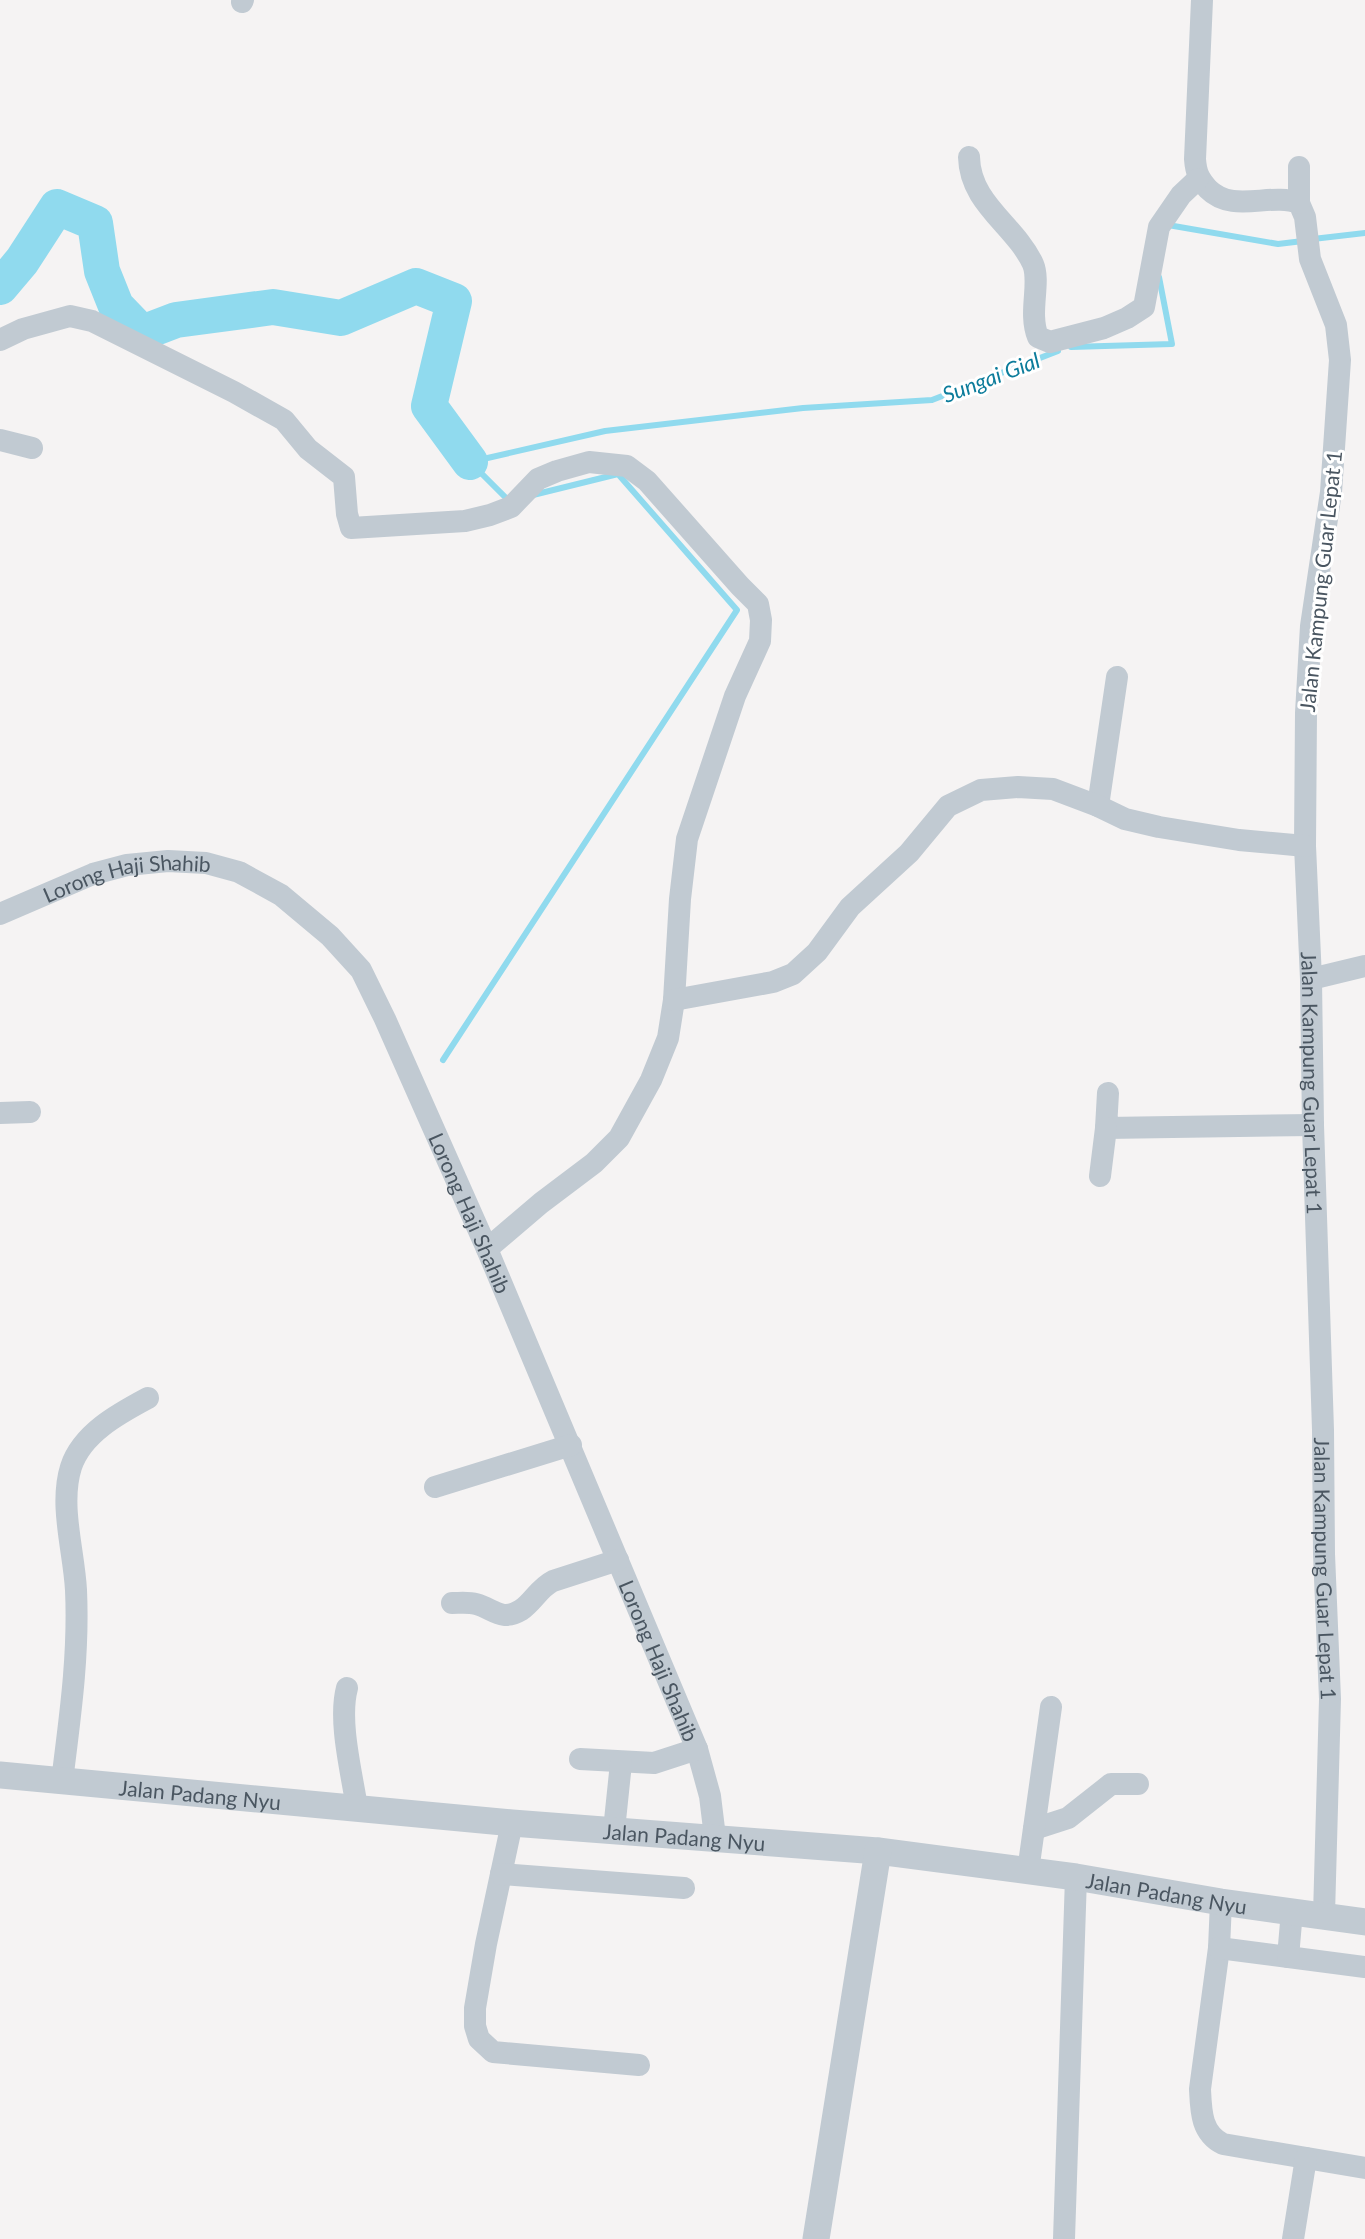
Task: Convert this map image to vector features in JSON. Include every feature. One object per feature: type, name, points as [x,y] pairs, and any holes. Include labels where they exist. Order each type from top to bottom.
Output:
[{"type":"street","points":[[1202,0],[1195,159],[1198,178],[1216,197],[1236,202],[1290,200],[1299,203]]},
{"type":"street","points":[[969,158],[970,174],[978,192],[1034,265],[1033,325],[1038,337],[1050,342],[1104,328],[1127,318],[1143,307],[1159,227],[1181,195],[1198,178]]},
{"type":"street","name":"Jalan Kampung Guar Lepat 1","points":[[1299,167],[1299,203],[1305,218],[1310,259],[1336,325],[1340,360],[1331,492],[1311,626],[1306,713],[1305,846],[1311,979],[1313,1125],[1323,1430],[1324,1554],[1330,1700],[1324,1915]]},
{"type":"street","points":[[0,340],[23,329],[70,316],[92,321],[234,392],[284,420],[308,449],[344,477],[347,514],[351,528],[465,521],[511,507],[537,478],[589,462],[627,466],[647,481],[740,586],[759,604],[760,641],[735,696],[687,839],[680,899],[674,1000],[668,1038],[651,1080],[619,1138],[594,1163],[541,1203],[487,1249]]},
{"type":"street","points":[[0,440],[33,448]]},
{"type":"street","points":[[1098,806],[1117,677]]},
{"type":"street","points":[[674,1000],[773,982],[793,974],[817,952],[850,907],[909,853],[948,806],[981,790],[1018,787],[1053,789],[1125,819],[1159,828],[1239,840],[1305,846]]},
{"type":"street","name":"Lorong Haji Shahib","points":[[0,914],[93,874],[127,865],[168,861],[206,863],[239,872],[281,895],[330,936],[361,970],[386,1019],[487,1249],[697,1749],[710,1796],[715,1837]]},
{"type":"street","points":[[1311,979],[1365,966]]},
{"type":"street","points":[[1100,1176],[1108,1093]]},
{"type":"street","points":[[0,1113],[30,1112]]},
{"type":"street","points":[[1106,1128],[1313,1125]]},
{"type":"street","points":[[62,1781],[76,1674],[76,1588],[68,1536],[68,1501],[72,1466],[80,1451],[99,1429],[125,1410],[148,1398]]},
{"type":"street","points":[[435,1487],[570,1445]]},
{"type":"street","points":[[452,1603],[473,1603],[498,1614],[513,1613],[521,1610],[553,1581],[618,1560]]},
{"type":"street","points":[[346,1688],[343,1702],[344,1722],[357,1808]]},
{"type":"street","points":[[1028,1871],[1051,1707]]},
{"type":"street","points":[[580,1759],[654,1763],[697,1749]]},
{"type":"street","points":[[614,1830],[621,1763]]},
{"type":"street","name":"Jalan Padang Nyu","points":[[0,1775],[512,1823],[878,1851],[1076,1877],[1221,1902],[1365,1922]]},
{"type":"street","points":[[1034,1829],[1068,1818],[1112,1784],[1138,1784]]},
{"type":"street","points":[[512,1823],[475,2008],[475,2026],[479,2039],[493,2052],[639,2065]]},
{"type":"street","points":[[816,2239],[878,1851]]},
{"type":"street","points":[[501,1874],[684,1888]]},
{"type":"street","points":[[1065,2239],[1076,1877]]},
{"type":"street","points":[[1221,1902],[1219,1948],[1200,2089],[1206,2132],[1223,2144],[1365,2168]]},
{"type":"street","points":[[1288,1957],[1292,1911]]},
{"type":"street","points":[[1219,1948],[1365,1967]]},
{"type":"street","points":[[1293,2239],[1306,2158]]},
{"type":"waterway","points":[[0,287],[22,261],[57,207],[95,223],[102,271],[116,306],[142,333],[176,320],[273,307],[341,318],[416,286],[454,301],[429,406],[470,462]]},
{"type":"waterway","name":"Sungai Gial","points":[[1168,225],[1278,244],[1303,241]]},
{"type":"waterway","name":"Sungai Gial","points":[[1313,239],[1365,233]]},
{"type":"waterway","name":"Sungai Gial","points":[[1071,347],[1172,344],[1159,277]]},
{"type":"waterway","name":"Sungai Gial","points":[[470,462],[605,431],[803,408],[932,400],[1058,351]]},
{"type":"waterway","points":[[470,462],[509,501]]},
{"type":"waterway","points":[[443,1060],[737,610],[618,474],[533,495]]}]
